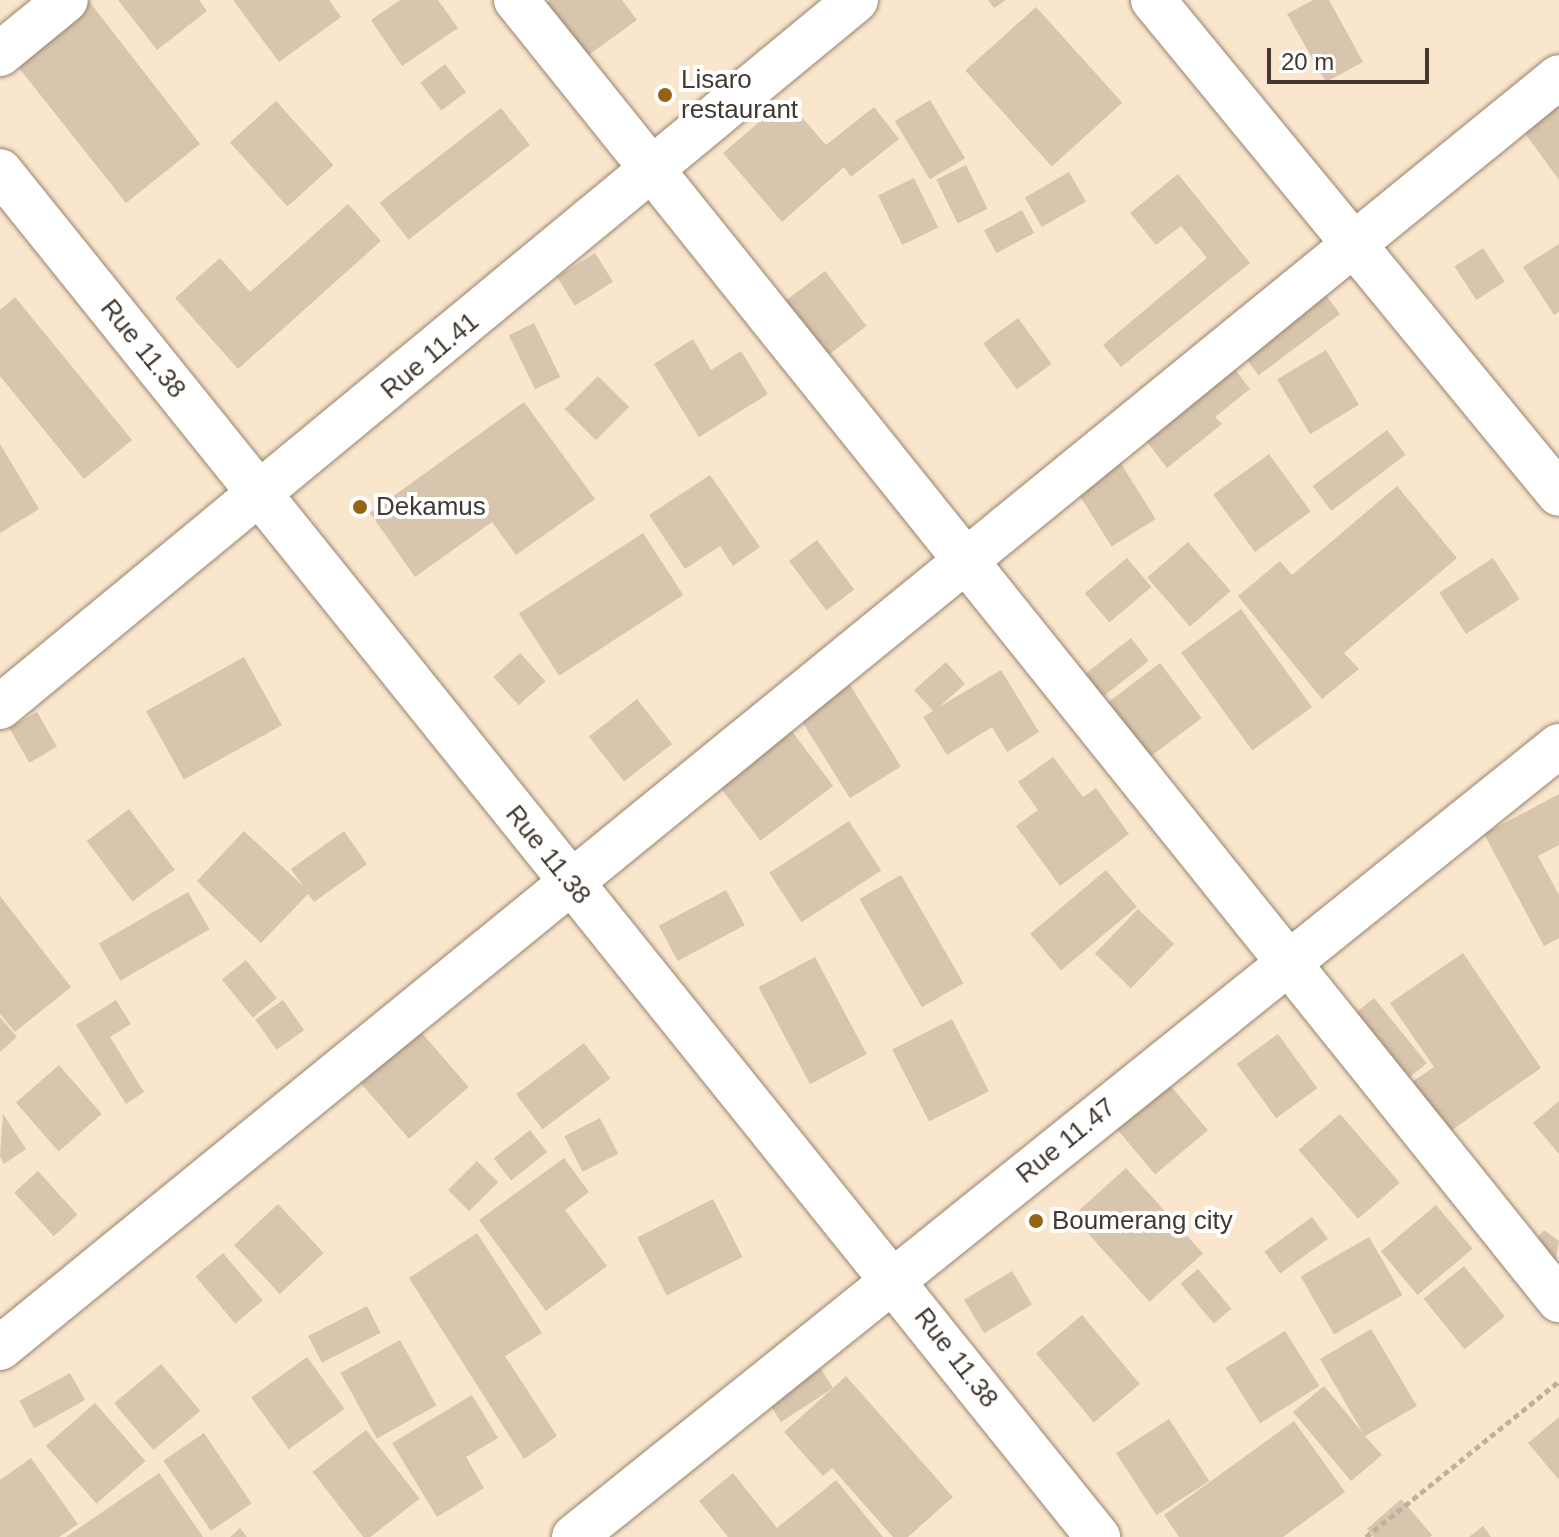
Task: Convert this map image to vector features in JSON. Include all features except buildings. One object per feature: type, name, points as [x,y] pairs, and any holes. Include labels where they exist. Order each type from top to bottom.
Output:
[{"type":"street","points":[[0,54],[66,0]]},
{"type":"street","points":[[516,0],[1285,966],[1559,1300]]},
{"type":"street","name":"Rue 11.41","points":[[0,707],[261,497],[856,0]]},
{"type":"street","points":[[1153,0],[1559,494]]},
{"type":"street","points":[[0,1348],[573,885],[963,561],[1559,77]]},
{"type":"street","name":"Rue 11.38","points":[[0,171],[573,885],[894,1279],[1098,1537]]},
{"type":"street","name":"Rue 11.47","points":[[574,1537],[1559,746]]},
{"type":"path","points":[[1366,1537],[1559,1381]]},
{"type":"place","name":"Lisaro restaurant","points":[[665,95]]},
{"type":"place","name":"Dekamus","points":[[360,507]]},
{"type":"place","name":"Boumerang city","points":[[1036,1221]]}]
